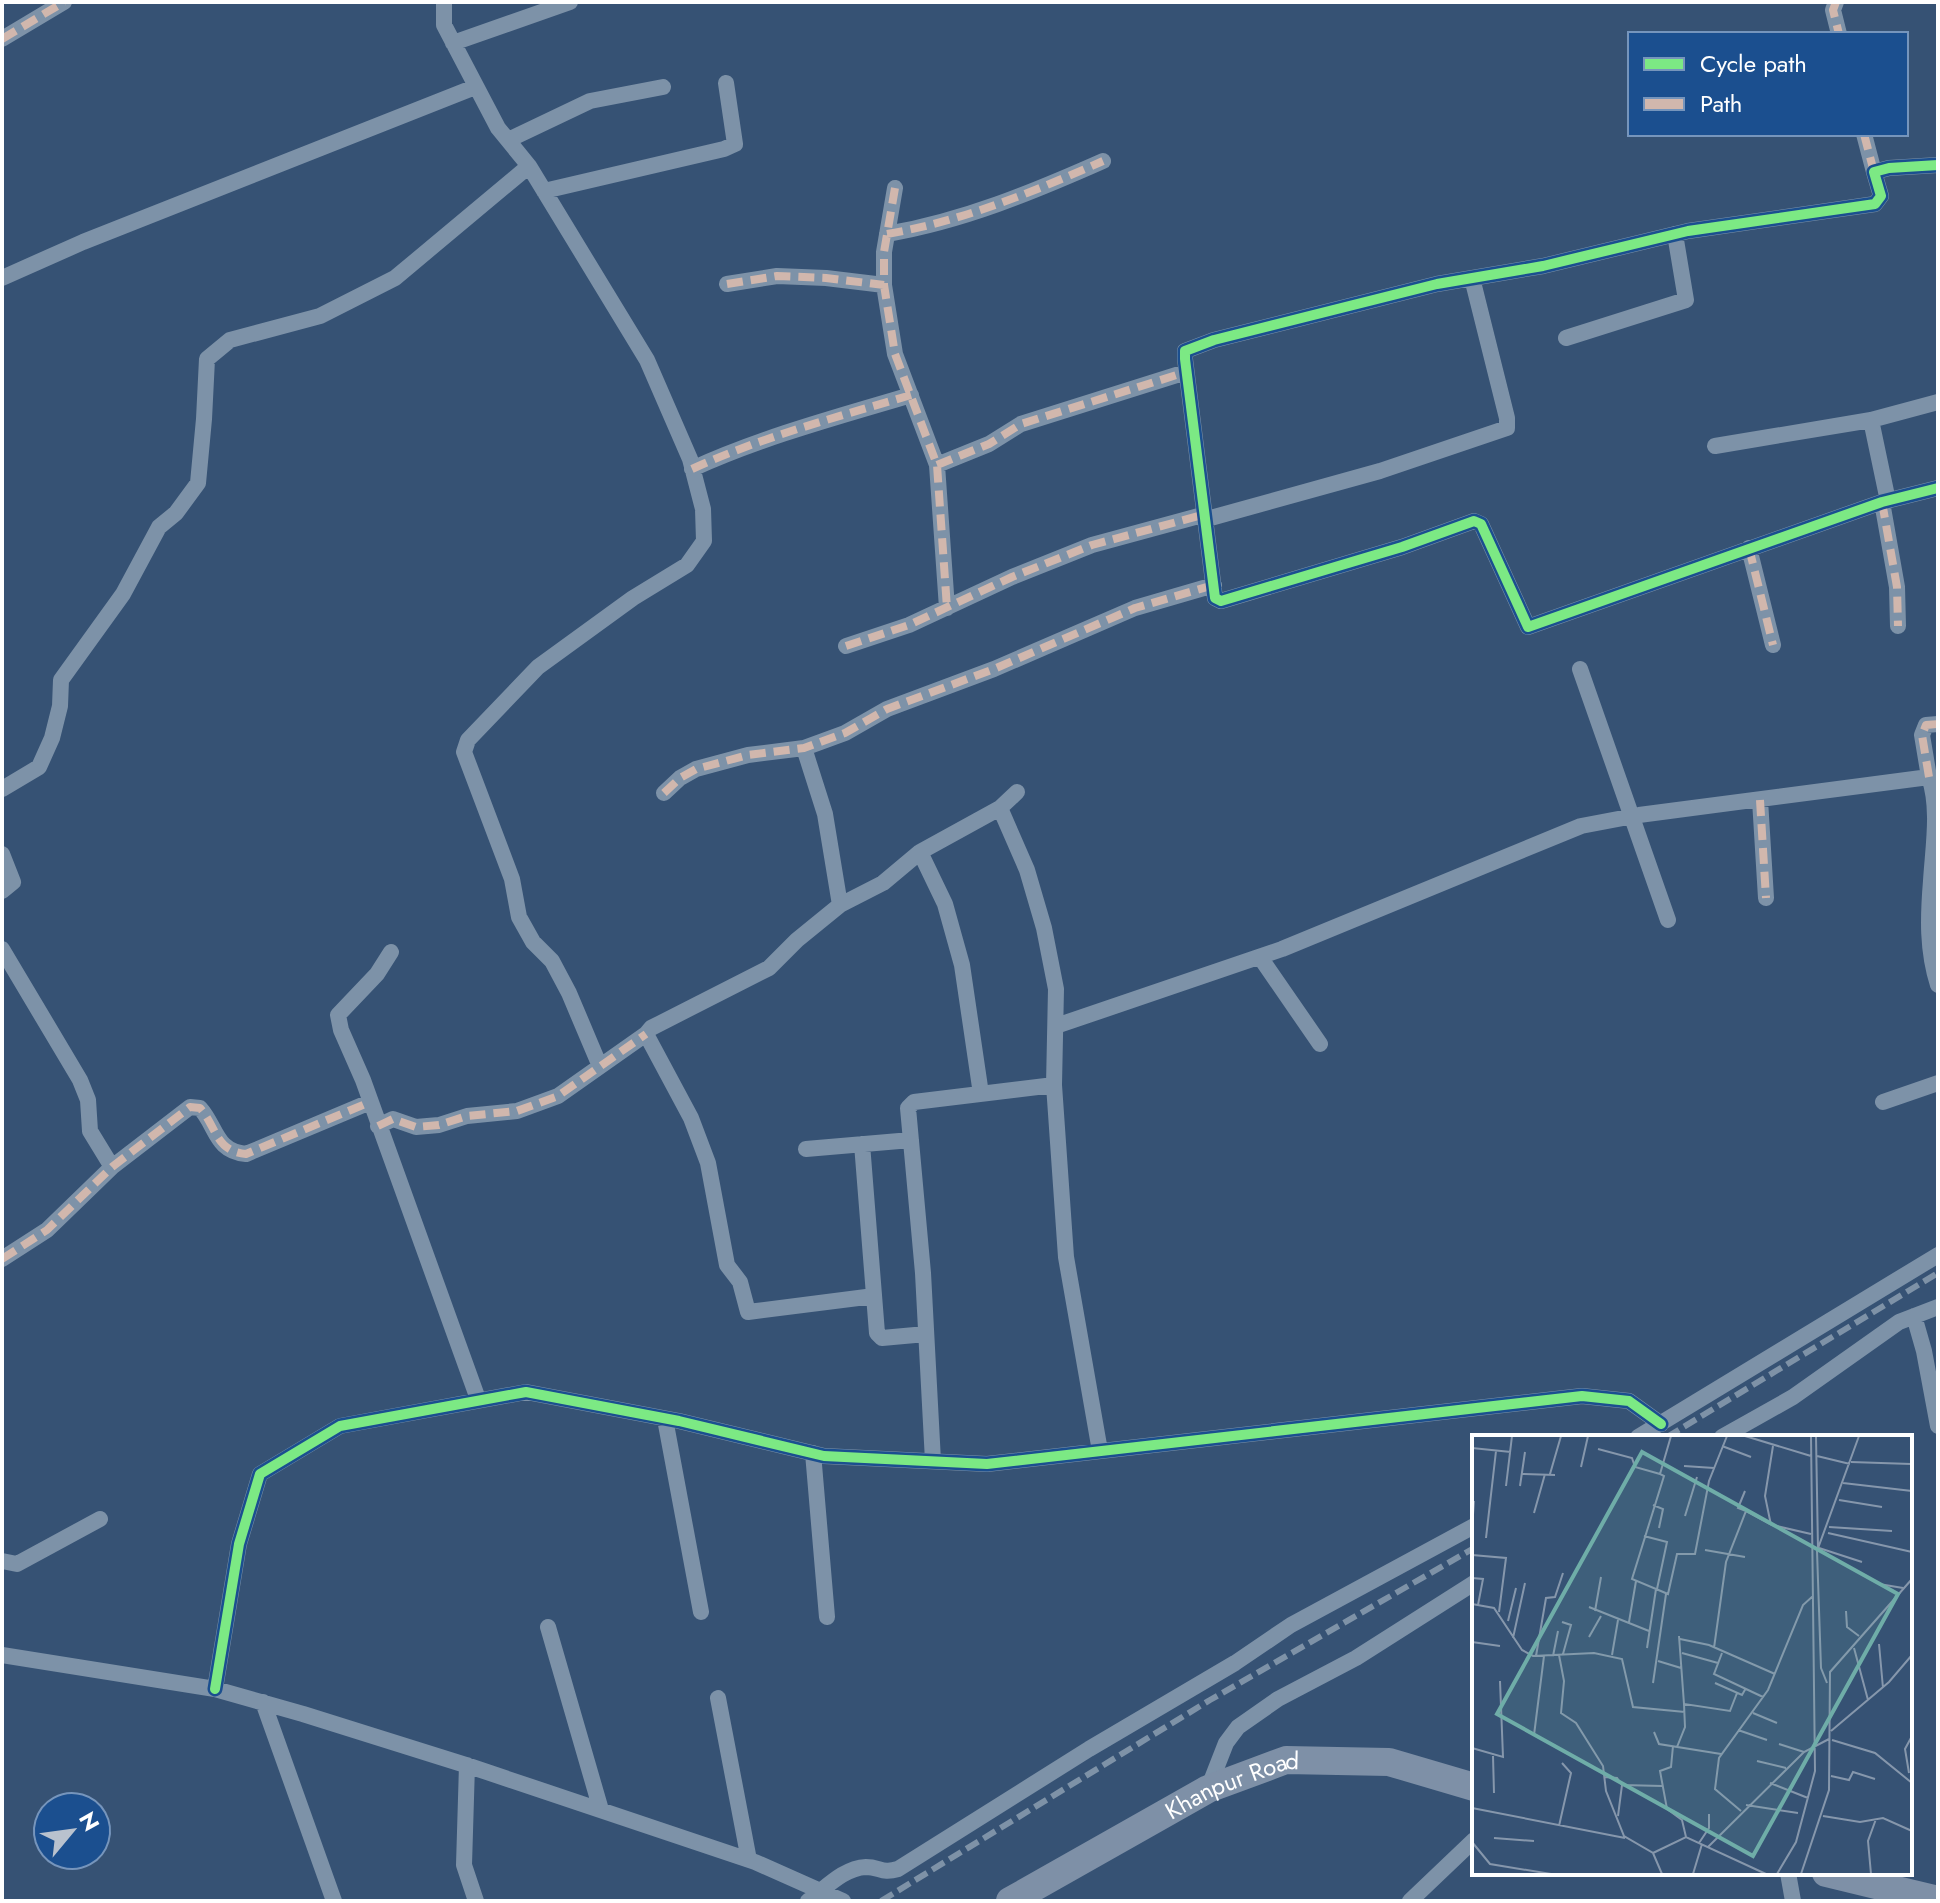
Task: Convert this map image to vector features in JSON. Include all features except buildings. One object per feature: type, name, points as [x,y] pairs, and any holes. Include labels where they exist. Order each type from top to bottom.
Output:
[{"type":"highway","name":"Khanpur Road","points":[[1010,1901],[1208,1789],[1286,1760],[1389,1762],[1472,1786]]},
{"type":"highway","points":[[1834,1875],[1938,1900]]},
{"type":"street","points":[[2,39],[64,2]]},
{"type":"street","points":[[444,2],[444,25],[475,87],[508,140],[529,166],[647,360],[692,469],[703,509],[704,541],[687,565],[633,598],[538,667],[468,740],[464,752],[512,879],[519,917],[533,942],[552,961],[599,1064]]},
{"type":"street","points":[[453,43],[570,2]]},
{"type":"street","points":[[1836,2],[1833,10],[1838,32]]},
{"type":"street","points":[[544,191],[735,144],[726,83]]},
{"type":"street","points":[[2,278],[83,242],[475,87]]},
{"type":"street","points":[[508,140],[590,101],[663,87]]},
{"type":"street","points":[[1865,136],[1881,196],[1875,204],[1675,234],[1543,266],[1422,288],[1190,347],[1185,351],[1186,372],[1207,516],[1215,598],[1221,601],[1402,547],[1474,521],[1481,524],[1528,627],[1749,548],[1885,502],[1938,488]]},
{"type":"street","points":[[887,234],[950,221],[1036,190],[1103,161]]},
{"type":"street","points":[[1874,172],[1938,165]]},
{"type":"street","points":[[2,789],[39,767],[52,738],[60,706],[61,680],[123,594],[159,527],[176,513],[198,483],[207,359],[230,340],[320,316],[395,278],[529,166]]},
{"type":"street","points":[[895,188],[887,234],[884,285],[895,354],[937,465],[947,608]]},
{"type":"street","points":[[1566,338],[1686,300],[1675,234]]},
{"type":"street","points":[[727,284],[777,276],[884,285]]},
{"type":"street","points":[[846,646],[909,625],[1012,577],[1092,545],[1380,471],[1507,428],[1472,278]]},
{"type":"street","points":[[937,465],[989,444],[1021,424],[1186,372]]},
{"type":"street","points":[[692,469],[731,451],[798,428],[911,395]]},
{"type":"street","points":[[1715,446],[1871,420],[1938,402]]},
{"type":"street","points":[[1871,420],[1897,587],[1898,626]]},
{"type":"street","points":[[1749,548],[1773,645]]},
{"type":"street","points":[[664,793],[696,769],[748,755],[804,748],[845,733],[887,709],[994,669],[1135,608],[1214,585]]},
{"type":"street","points":[[1580,669],[1668,920]]},
{"type":"street","points":[[1938,724],[1926,725],[1922,735],[1937,817],[1928,935],[1938,985]]},
{"type":"street","points":[[804,748],[825,814],[840,905]]},
{"type":"street","points":[[1056,1026],[1260,957],[1581,826],[1634,816],[1929,777]]},
{"type":"street","points":[[378,1126],[393,1119],[416,1127],[439,1125],[467,1116],[517,1111],[558,1096],[651,1028],[769,968],[840,905],[883,883],[920,852],[1000,808],[1017,792]]},
{"type":"street","points":[[1760,800],[1766,898]]},
{"type":"street","points":[[1000,808],[1027,870],[1044,928],[1056,989],[1054,1085],[1066,1257],[1100,1451]]},
{"type":"street","points":[[920,852],[945,904],[962,965],[981,1094]]},
{"type":"street","points":[[2,854],[13,882],[2,891]]},
{"type":"street","points":[[2,949],[80,1080],[88,1100],[90,1131],[112,1167]]},
{"type":"street","points":[[391,952],[377,974],[338,1015],[478,1399]]},
{"type":"street","points":[[1260,957],[1320,1044]]},
{"type":"street","points":[[646,1034],[695,1129],[708,1163],[727,1265],[740,1282],[748,1312],[874,1296]]},
{"type":"street","points":[[1883,1102],[1938,1083]]},
{"type":"street","points":[[933,1461],[908,1108],[914,1102],[1054,1085]]},
{"type":"street","points":[[2,1259],[61,1218],[67,1208],[112,1167],[190,1107],[200,1108],[206,1114],[221,1144],[235,1153],[246,1154],[370,1102]]},
{"type":"street","points":[[806,1149],[911,1140]]},
{"type":"street","points":[[862,1144],[877,1333],[882,1338],[926,1334]]},
{"type":"street","points":[[1642,1435],[1938,1255]]},
{"type":"street","points":[[1726,1435],[1793,1397],[1878,1337],[1914,1316],[1938,1307]]},
{"type":"street","points":[[1914,1316],[1938,1426]]},
{"type":"street","points":[[215,1689],[239,1544],[260,1474],[340,1426],[478,1399],[526,1392],[665,1419],[824,1456],[987,1464],[1582,1396],[1629,1401],[1661,1424]]},
{"type":"street","points":[[665,1419],[701,1612]]},
{"type":"street","points":[[813,1453],[827,1617]]},
{"type":"street","points":[[2,1561],[17,1564],[100,1519]]},
{"type":"street","points":[[815,1896],[851,1870],[870,1867],[883,1872],[898,1869],[1089,1749],[1235,1663],[1291,1625],[1472,1527]]},
{"type":"street","points":[[1208,1789],[1226,1743],[1238,1727],[1278,1699],[1356,1658],[1472,1584]]},
{"type":"street","points":[[548,1627],[601,1810]]},
{"type":"street","points":[[2,1655],[215,1689],[263,1702],[467,1765],[749,1860],[815,1896],[843,1901]]},
{"type":"street","points":[[718,1698],[749,1860]]},
{"type":"street","points":[[263,1702],[334,1901]]},
{"type":"street","points":[[467,1765],[464,1865],[476,1901]]},
{"type":"street","points":[[1410,1901],[1472,1842]]},
{"type":"street","points":[[1788,1875],[1793,1901]]},
{"type":"railway","points":[[1670,1435],[1938,1273]]},
{"type":"railway","points":[[881,1901],[1210,1700],[1472,1549]]},
{"type":"marked path","points":[[2,39],[64,2]]},
{"type":"marked path","points":[[1836,2],[1833,10],[1838,32]]},
{"type":"marked path","points":[[1865,136],[1874,172]]},
{"type":"marked path","points":[[887,234],[970,213],[1103,161]]},
{"type":"marked path","points":[[895,188],[884,252],[884,285],[895,354],[937,465],[947,608]]},
{"type":"marked path","points":[[727,284],[777,276],[884,285]]},
{"type":"marked path","points":[[937,465],[989,444],[1021,424],[1186,372]]},
{"type":"marked path","points":[[692,469],[773,437],[911,395]]},
{"type":"marked path","points":[[1882,502],[1897,587],[1898,626]]},
{"type":"marked path","points":[[846,646],[909,625],[1012,577],[1092,545],[1206,514]]},
{"type":"marked path","points":[[1749,548],[1773,645]]},
{"type":"marked path","points":[[664,793],[696,769],[748,755],[804,748],[845,733],[887,709],[994,669],[1135,608],[1214,585]]},
{"type":"marked path","points":[[1929,777],[1922,735],[1926,725],[1938,724]]},
{"type":"marked path","points":[[1760,800],[1766,898]]},
{"type":"marked path","points":[[378,1126],[393,1119],[416,1127],[439,1125],[467,1116],[517,1111],[558,1096],[646,1034]]},
{"type":"marked path","points":[[2,1259],[47,1230],[112,1167],[190,1107],[200,1108],[222,1143],[246,1154],[370,1102]]},
{"type":"cycle path","points":[[1938,165],[1874,172],[1881,196],[1875,204],[1688,231],[1543,266],[1437,284],[1214,340],[1185,351],[1215,598],[1221,601],[1402,547],[1474,521],[1481,524],[1528,627],[1882,502],[1938,488]]},
{"type":"cycle path","points":[[215,1689],[239,1544],[260,1474],[340,1426],[526,1392],[679,1421],[824,1456],[987,1464],[1582,1396],[1629,1401],[1661,1424]]}]
